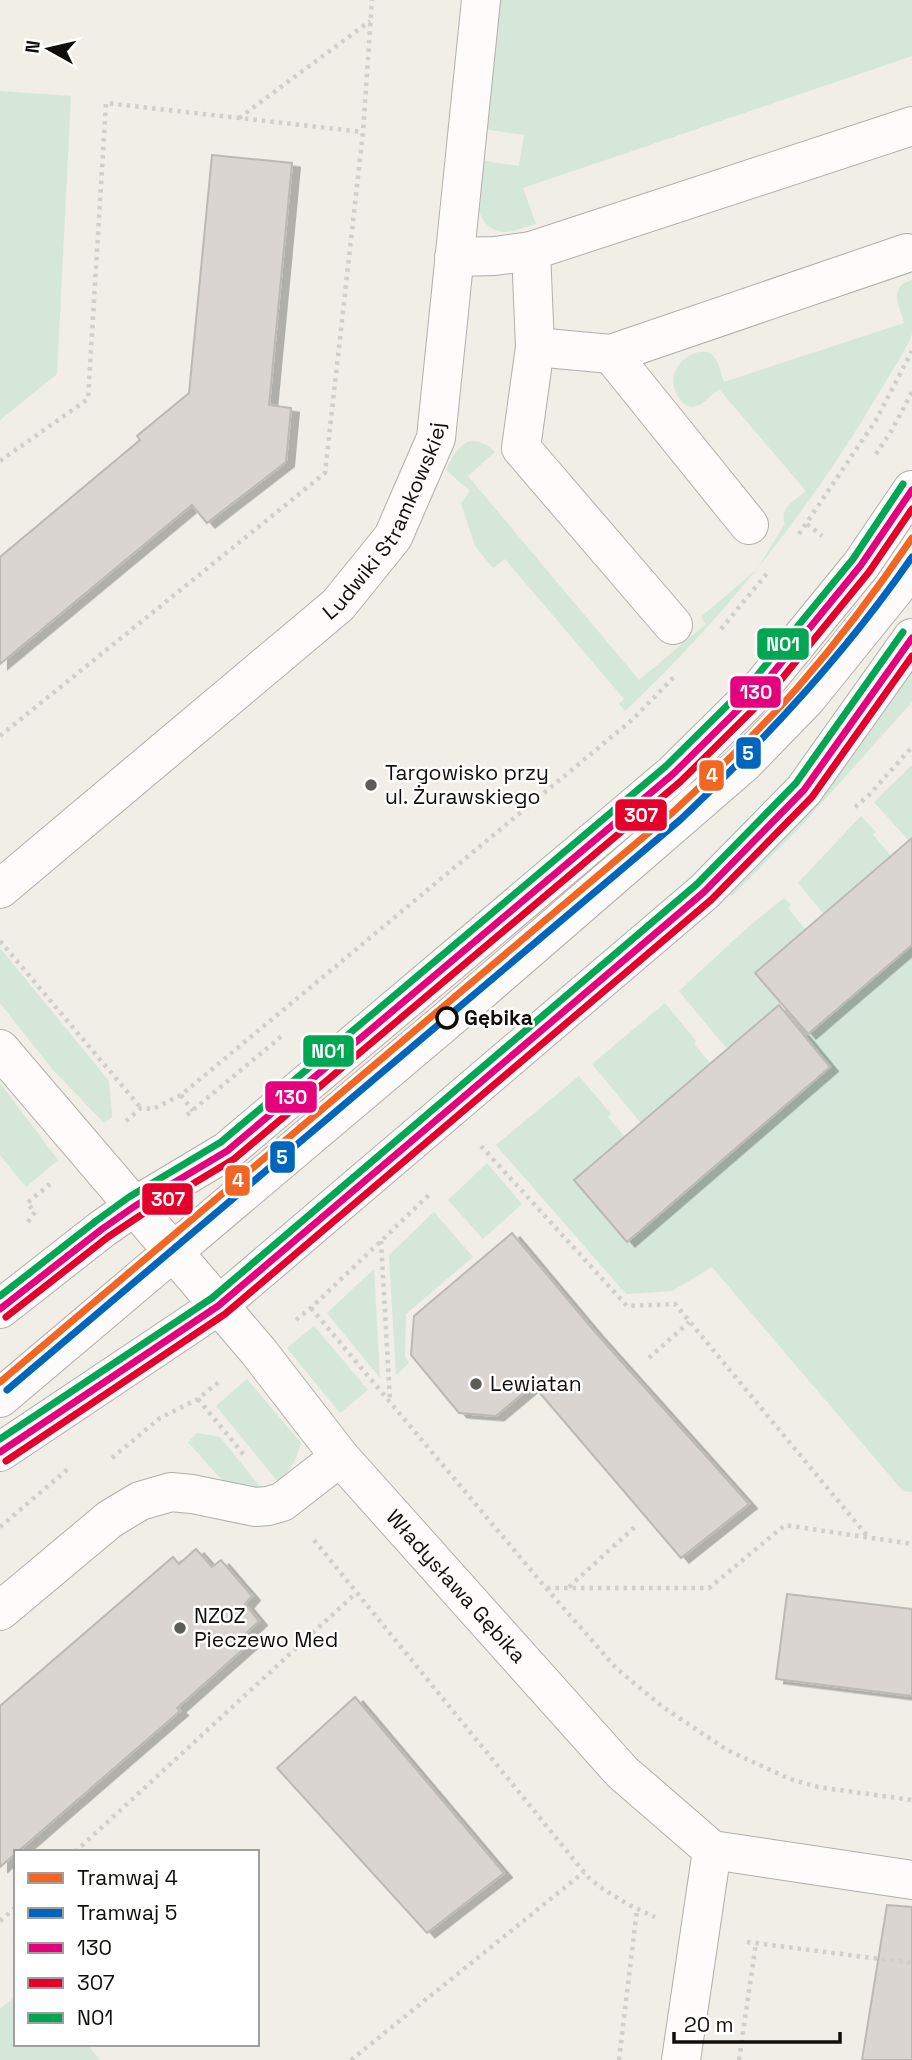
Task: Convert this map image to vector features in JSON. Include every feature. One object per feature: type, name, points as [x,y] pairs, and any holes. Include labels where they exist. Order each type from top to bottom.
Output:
[{"type":"street","name":"Ludwiki Stramkowskiej","points":[[0,889],[338,605],[393,537],[436,438],[481,0]]},
{"type":"street","points":[[454,257],[495,256],[531,251],[912,126]]},
{"type":"street","points":[[531,251],[535,347],[521,448],[673,625]]},
{"type":"street","points":[[535,347],[611,354],[907,253]]},
{"type":"street","points":[[611,354],[749,525]]},
{"type":"street","points":[[0,1309],[135,1206],[227,1151],[673,775],[762,685],[861,565],[911,493]]},
{"type":"street","points":[[0,1398],[445,1022],[743,764],[807,698],[912,564]]},
{"type":"street","points":[[0,1452],[218,1306],[704,892],[804,789],[912,638]]},
{"type":"street","name":"Władysława Gębika","points":[[0,1049],[258,1351],[340,1457],[622,1772],[712,1850]]},
{"type":"street","points":[[0,1611],[110,1519],[139,1501],[171,1492],[255,1507],[282,1502],[340,1457]]},
{"type":"street","points":[[681,2060],[712,1850],[912,1880]]},
{"type":"path","points":[[0,736],[325,473],[363,132],[372,0]]},
{"type":"path","points":[[239,118],[371,21]]},
{"type":"path","points":[[0,460],[88,399],[106,103],[363,132]]},
{"type":"path","points":[[798,534],[876,420],[912,352]]},
{"type":"path","points":[[871,461],[912,392]]},
{"type":"path","points":[[814,545],[822,536]]},
{"type":"path","points":[[713,637],[773,566]]},
{"type":"path","points":[[0,941],[141,1108],[153,1109],[181,1095],[633,719],[677,674]]},
{"type":"path","points":[[184,1116],[288,1031]]},
{"type":"path","points":[[122,1125],[141,1108]]},
{"type":"path","points":[[481,1146],[627,1306],[675,1304],[868,1537]]},
{"type":"path","points":[[24,1228],[35,1212],[27,1203],[57,1178]]},
{"type":"path","points":[[381,1240],[390,1402]]},
{"type":"path","points":[[312,1308],[617,1669],[663,1707],[727,1750],[790,1779],[818,1787],[912,1800]]},
{"type":"path","points":[[649,1358],[689,1322]]},
{"type":"path","points":[[198,1399],[584,1872],[604,1890],[637,1909],[699,1936],[912,1963]]},
{"type":"path","points":[[568,1588],[638,1524]]},
{"type":"path","points":[[546,1588],[709,1588],[785,1525],[912,1544]]},
{"type":"path","points":[[77,1850],[356,1593]]},
{"type":"path","points":[[351,2060],[584,1872]]},
{"type":"path","points":[[0,1921],[14,1909]]},
{"type":"path","points":[[619,2060],[637,1909]]},
{"type":"path","points":[[739,2060],[756,1943]]},
{"type":"green space","points":[[497,0],[912,0],[912,56],[523,188],[536,224],[503,232],[484,222],[477,192],[479,160],[519,166],[524,135],[483,129]]},
{"type":"green space","points":[[0,91],[71,96],[57,374],[0,420]]},
{"type":"green space","points":[[912,280],[912,333],[907,346],[824,479],[758,567],[785,524],[786,509],[806,491],[719,389],[699,405],[694,407],[684,404],[674,387],[677,367],[692,355],[708,353],[716,360],[724,382],[904,323],[897,292],[904,283]]},
{"type":"green space","points":[[478,442],[495,452],[468,476],[639,680],[706,624],[701,617],[756,570],[697,638],[625,711],[619,704],[624,699],[505,559],[493,568],[475,546],[461,503],[470,491],[446,470],[465,443]]},
{"type":"green space","points":[[912,656],[912,702],[801,826],[732,896],[726,891]]},
{"type":"green space","points":[[912,765],[912,839],[909,841],[874,802]]},
{"type":"green space","points":[[861,816],[876,832],[873,835],[891,856],[824,914],[798,883]]},
{"type":"green space","points":[[784,898],[791,905],[788,908],[806,930],[755,973],[781,1003],[727,1049],[679,991],[748,927]]},
{"type":"green space","points":[[912,945],[912,1492],[903,1491],[712,1267],[672,1291],[626,1294],[496,1145],[579,1076],[611,1114],[608,1117],[625,1137],[628,1241],[830,1068],[805,1037]]},
{"type":"green space","points":[[0,948],[109,1081],[112,1117],[104,1123],[53,1070],[0,1003]]},
{"type":"green space","points":[[665,1003],[710,1063],[641,1123],[592,1064]]},
{"type":"green space","points":[[0,1083],[58,1160],[26,1187],[0,1155]]},
{"type":"green space","points":[[487,1163],[522,1204],[483,1239],[448,1200]]},
{"type":"green space","points":[[434,1212],[473,1257],[406,1314],[405,1357],[409,1363],[396,1375],[389,1255]]},
{"type":"green space","points":[[374,1269],[380,1378],[327,1313]]},
{"type":"green space","points":[[314,1326],[368,1390],[340,1413],[287,1348]]},
{"type":"green space","points":[[247,1379],[301,1443],[292,1464],[278,1482],[216,1406]]},
{"type":"green space","points":[[197,1433],[220,1437],[261,1488],[231,1484],[221,1479],[188,1442]]},
{"type":"green space","points":[[14,1998],[14,2046],[89,2046],[100,2060],[0,2060],[0,2009]]},
{"type":"building","points":[[212,155],[292,163],[269,405],[291,408],[286,462],[207,523],[192,505],[0,664],[0,557],[140,440],[137,436],[189,393]]},
{"type":"building","points":[[912,838],[912,945],[808,1034],[755,973]]},
{"type":"building","points":[[779,1005],[830,1067],[627,1242],[574,1180]]},
{"type":"building","points":[[512,1233],[595,1332],[749,1504],[681,1558],[533,1385],[496,1416],[459,1413],[411,1355],[414,1316]]},
{"type":"building","points":[[196,1549],[212,1567],[221,1560],[252,1596],[245,1604],[259,1621],[243,1636],[249,1644],[177,1708],[180,1711],[20,1850],[14,1850],[14,1855],[0,1867],[0,1706],[173,1557],[179,1564]]},
{"type":"building","points":[[787,1594],[912,1609],[912,1696],[776,1679]]},
{"type":"building","points":[[355,1697],[504,1873],[427,1933],[277,1768]]},
{"type":"building","points":[[887,1905],[912,1907],[912,2060],[862,2060]]},
{"type":"tram line","name":"4","points":[[0,1382],[673,812],[737,751],[798,687],[857,614],[912,538]]},
{"type":"tram line","name":"5","points":[[7,1390],[680,820],[774,727],[860,628],[912,557]]},
{"type":"transit line","name":"N01","points":[[0,1296],[129,1197],[221,1142],[666,766],[755,678],[853,559],[903,484]]},
{"type":"transit line","name":"130","points":[[0,1309],[135,1206],[227,1151],[673,774],[763,685],[861,565],[912,490]]},
{"type":"transit line","name":"307","points":[[6,1317],[108,1237],[234,1159],[680,782],[771,692],[869,572],[912,509]]},
{"type":"transit line","name":"N01","points":[[0,1439],[212,1298],[697,884],[796,783],[903,632]]},
{"type":"transit line","name":"130","points":[[0,1452],[218,1306],[704,892],[804,790],[912,638]]},
{"type":"transit line","name":"307","points":[[6,1461],[225,1314],[711,900],[812,797],[912,656]]},
{"type":"place","name":"Targowisko przy ul. Żurawskiego","points":[[371,785]]},
{"type":"place","name":"Gębika","points":[[447,1018]]},
{"type":"place","name":"Lewiatan","points":[[476,1384]]},
{"type":"place","name":"NZOZ Pieczewo Med","points":[[180,1628]]}]
